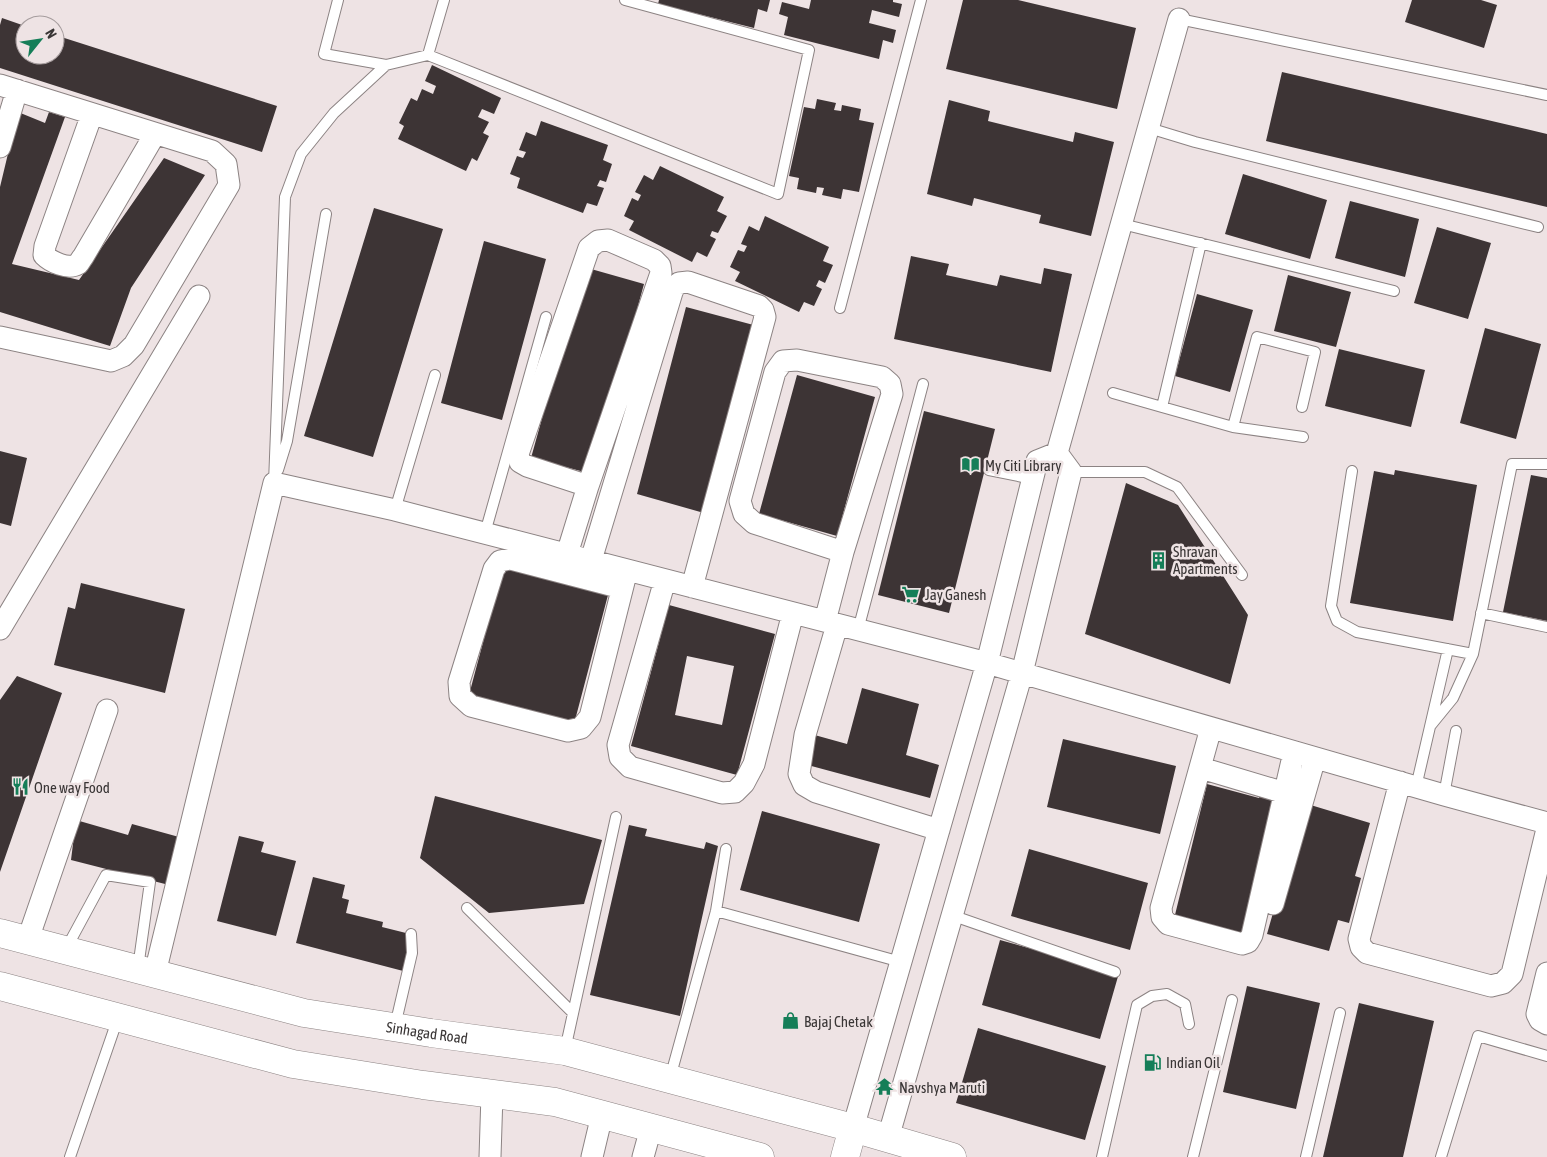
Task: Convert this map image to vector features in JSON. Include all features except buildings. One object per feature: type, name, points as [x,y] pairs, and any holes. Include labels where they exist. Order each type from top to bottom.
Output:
[{"type":"main road","name":"Sinhagad Road","points":[[0,933],[304,1012],[395,1028],[565,1051],[853,1128],[885,1147],[952,1157]]},
{"type":"main road","points":[[0,986],[293,1064],[423,1085],[555,1102],[756,1156]]},
{"type":"main road","points":[[845,1157],[853,1128]]},
{"type":"street","points":[[885,1147],[1022,673],[1071,472],[1058,453],[1179,20]]},
{"type":"street","points":[[0,147],[8,87],[212,151],[226,164],[229,185],[134,345],[123,356],[111,361],[0,337]]},
{"type":"street","points":[[92,114],[45,246],[44,255],[49,260],[68,266],[77,264],[83,257],[155,134]]},
{"type":"street","points":[[567,554],[588,486],[661,273],[660,266],[654,260],[608,240],[598,241],[589,248],[518,454],[520,462],[527,466],[588,486]]},
{"type":"street","points":[[591,560],[673,289],[679,283],[688,282],[759,306],[763,310],[765,317],[692,587]]},
{"type":"street","points":[[0,629],[199,296]]},
{"type":"street","points":[[843,552],[754,523],[744,514],[740,501],[775,372],[783,361],[798,360],[882,377],[890,384],[892,394],[843,552],[831,623],[805,735],[800,774],[804,785],[816,792],[939,830]]},
{"type":"street","points":[[853,1128],[988,663],[1037,462],[1058,453]]},
{"type":"street","points":[[146,971],[274,483],[395,510],[591,560],[624,579]]},
{"type":"street","points":[[624,579],[590,717],[581,728],[568,731],[471,706],[460,696],[459,682],[494,569],[500,561],[510,559],[624,579],[665,580],[988,663],[1547,823]]},
{"type":"street","points":[[665,580],[618,745],[620,757],[630,767],[722,793],[735,792],[744,783],[754,764],[793,613]]},
{"type":"street","points":[[28,940],[107,710]]},
{"type":"street","points":[[1211,728],[1161,908],[1162,917],[1168,924],[1242,944],[1248,942],[1252,934],[1294,752]]},
{"type":"street","points":[[1267,923],[1315,758]]},
{"type":"street","points":[[1201,768],[1285,793]]},
{"type":"street","points":[[1402,783],[1359,939],[1361,947],[1366,953],[1491,986],[1503,983],[1512,974],[1547,829]]},
{"type":"street","points":[[1346,944],[1402,783]]},
{"type":"street","points":[[1547,973],[1537,1014],[1540,1020],[1547,1024]]},
{"type":"street","points":[[490,1157],[492,1094]]},
{"type":"street","points":[[592,1157],[602,1115]]},
{"type":"street","points":[[643,1157],[651,1128]]},
{"type":"lane","points":[[338,0],[324,54],[386,65],[428,55],[778,194],[809,50],[625,0]]},
{"type":"lane","points":[[428,55],[444,0]]},
{"type":"lane","points":[[840,308],[921,0]]},
{"type":"lane","points":[[1179,20],[1547,95]]},
{"type":"lane","points":[[274,483],[285,197],[301,154],[334,113],[386,65]]},
{"type":"lane","points":[[1148,128],[1195,142],[1538,227]]},
{"type":"lane","points":[[274,483],[287,441],[326,214]]},
{"type":"lane","points":[[1122,224],[1394,291]]},
{"type":"lane","points":[[1162,407],[1201,244]]},
{"type":"lane","points":[[485,534],[546,316]]},
{"type":"lane","points":[[1233,427],[1257,337],[1315,352],[1302,407]]},
{"type":"lane","points":[[395,510],[435,375]]},
{"type":"lane","points":[[858,630],[923,384]]},
{"type":"lane","points":[[1113,393],[1233,427],[1303,437]]},
{"type":"lane","points":[[1402,783],[1431,725],[1452,698],[1473,654],[1512,464],[1547,464]]},
{"type":"lane","points":[[989,470],[1032,479]]},
{"type":"lane","points":[[1352,471],[1331,606],[1337,621],[1357,632],[1473,654]]},
{"type":"lane","points":[[1071,472],[1145,472],[1177,487],[1242,575]]},
{"type":"lane","points":[[1481,613],[1547,627]]},
{"type":"lane","points":[[1431,725],[1448,649]]},
{"type":"lane","points":[[1444,795],[1456,731]]},
{"type":"lane","points":[[565,1051],[616,817]]},
{"type":"lane","points":[[670,1079],[716,911],[726,849]]},
{"type":"lane","points":[[65,950],[106,875],[150,882],[146,971]]},
{"type":"lane","points":[[467,908],[573,1013]]},
{"type":"lane","points":[[716,911],[901,962]]},
{"type":"lane","points":[[951,915],[1115,972]]},
{"type":"lane","points":[[395,1028],[412,953],[411,934]]},
{"type":"lane","points":[[1102,1157],[1137,1005],[1152,996],[1167,994],[1185,1004],[1190,1024]]},
{"type":"lane","points":[[1193,1157],[1232,1000]]},
{"type":"lane","points":[[1306,1157],[1340,1013]]},
{"type":"lane","points":[[70,1157],[119,1017]]},
{"type":"lane","points":[[1441,1157],[1478,1036],[1547,1056]]},
{"type":"place","name":"My Citi Library","points":[[971,465]]},
{"type":"place","name":"Shravan Apartments","points":[[1159,560]]},
{"type":"place","name":"Jay Ganesh","points":[[911,594]]},
{"type":"place","name":"One way Food","points":[[20,787]]},
{"type":"place","name":"Bajaj Chetak","points":[[790,1021]]},
{"type":"place","name":"Indian Oil","points":[[1152,1062]]},
{"type":"place","name":"Navshya Maruti","points":[[885,1087]]}]
